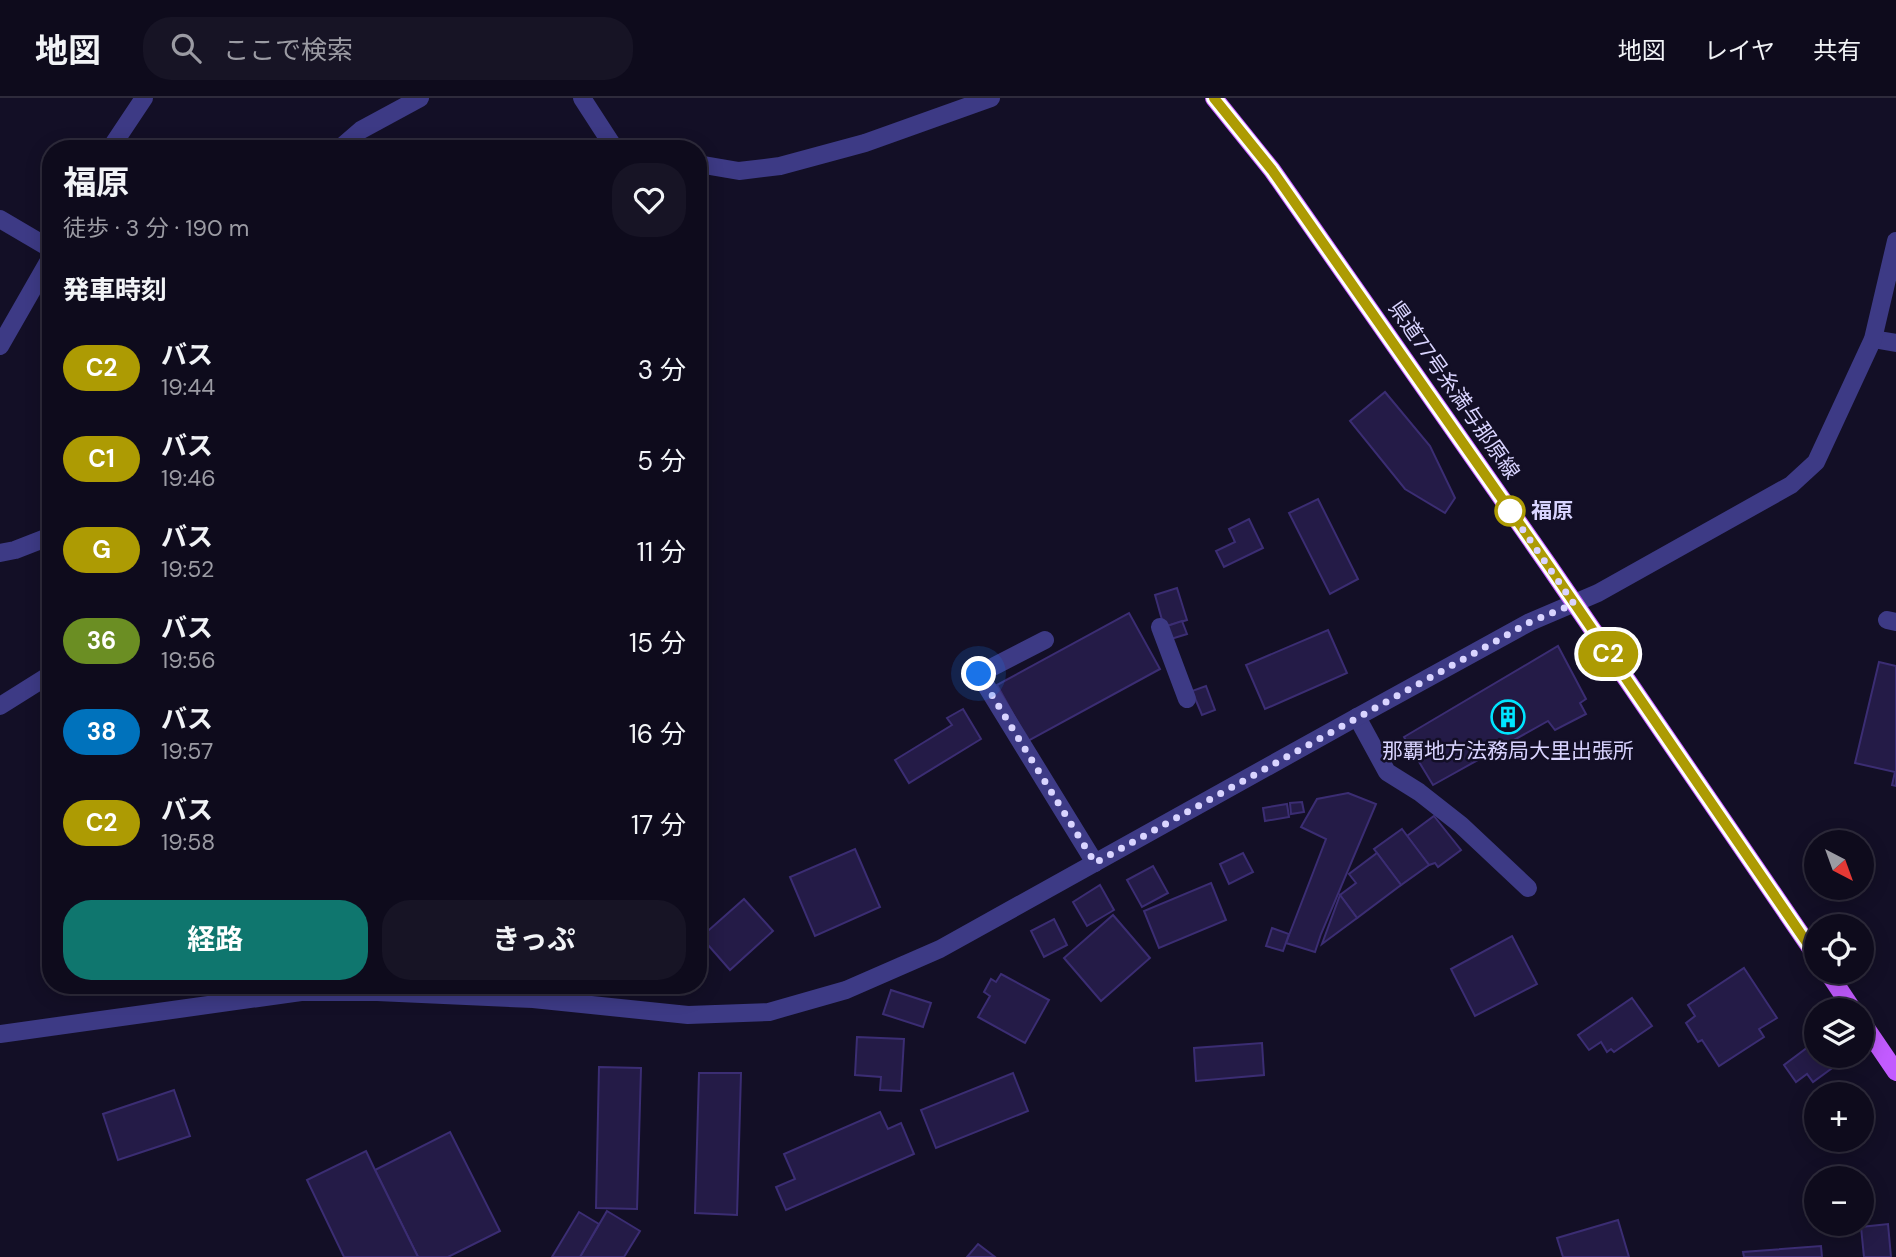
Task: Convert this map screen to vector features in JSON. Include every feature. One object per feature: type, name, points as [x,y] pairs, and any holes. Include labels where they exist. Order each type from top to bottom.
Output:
[{"type":"main road","name":"県道77号糸満与那原線","points":[[1214,98],[1272,170],[1804,939]]},
{"type":"main road","points":[[1874,1040],[1896,1072]]},
{"type":"street","points":[[116,140],[144,98]]},
{"type":"street","points":[[350,140],[361,130],[420,98]]},
{"type":"street","points":[[582,98],[610,140]]},
{"type":"street","points":[[707,166],[739,171],[780,166],[865,144],[991,98]]},
{"type":"street","points":[[0,219],[42,245]]},
{"type":"street","points":[[422,994],[533,999],[688,1015],[769,1012],[846,990],[940,948],[1530,622],[1598,593],[1791,485],[1816,462],[1873,339],[1896,241]]},
{"type":"street","points":[[0,346],[42,273]]},
{"type":"street","points":[[1873,339],[1896,344]]},
{"type":"street","points":[[0,553],[42,540]]},
{"type":"street","points":[[1160,627],[1188,699]]},
{"type":"street","points":[[1045,640],[979,674],[1095,863]]},
{"type":"street","points":[[0,706],[42,680]]},
{"type":"street","points":[[1357,717],[1387,772],[1419,792],[1461,825],[1528,888]]},
{"type":"street","points":[[0,1034],[287,994]]},
{"type":"building","points":[[1385,392],[1430,446],[1455,498],[1445,513],[1405,489],[1350,421]]},
{"type":"building","points":[[1318,499],[1358,579],[1330,594],[1289,513]]},
{"type":"building","points":[[1249,519],[1263,548],[1224,567],[1216,551],[1235,542],[1229,529]]},
{"type":"building","points":[[1177,588],[1187,620],[1164,627],[1155,595]]},
{"type":"building","points":[[1129,613],[1160,669],[1028,741],[997,685]]},
{"type":"building","points":[[1182,621],[1187,634],[1171,639],[1167,626]]},
{"type":"building","points":[[1328,630],[1347,673],[1265,709],[1246,665]]},
{"type":"building","name":"那覇地方法務局大里出張所","points":[[1558,646],[1586,699],[1580,703],[1586,714],[1555,730],[1548,721],[1433,785],[1404,737]]},
{"type":"building","points":[[1879,662],[1896,666],[1896,786],[1892,785],[1895,772],[1855,763]]},
{"type":"building","points":[[1206,686],[1215,710],[1202,715],[1192,691]]},
{"type":"building","points":[[963,709],[981,739],[909,783],[895,760],[952,725],[947,718]]},
{"type":"building","points":[[1348,793],[1376,804],[1315,952],[1286,943],[1326,839],[1301,827],[1317,799]]},
{"type":"building","points":[[1302,802],[1304,812],[1291,814],[1290,803]]},
{"type":"building","points":[[1287,804],[1289,817],[1265,821],[1263,808]]},
{"type":"building","points":[[1434,816],[1461,850],[1438,867],[1435,863],[1429,865],[1407,836]]},
{"type":"building","points":[[1402,829],[1429,865],[1401,885],[1374,849]]},
{"type":"building","points":[[855,849],[880,907],[815,936],[790,877]]},
{"type":"building","points":[[1243,853],[1253,872],[1229,884],[1220,864]]},
{"type":"building","points":[[1377,853],[1401,885],[1357,918],[1340,895],[1356,883],[1349,874]]},
{"type":"building","points":[[1153,866],[1168,893],[1142,907],[1127,880]]},
{"type":"building","points":[[1211,883],[1226,920],[1159,948],[1144,911]]},
{"type":"building","points":[[1100,885],[1114,910],[1087,926],[1073,902]]},
{"type":"building","points":[[1340,895],[1357,918],[1322,944]]},
{"type":"building","points":[[744,899],[773,931],[730,970],[707,944],[707,932]]},
{"type":"building","points":[[1113,915],[1150,958],[1101,1001],[1064,958]]},
{"type":"building","points":[[1054,919],[1067,945],[1044,957],[1031,931]]},
{"type":"building","points":[[1272,928],[1289,934],[1283,951],[1266,946]]},
{"type":"building","points":[[1512,936],[1537,984],[1475,1016],[1451,969]]},
{"type":"building","points":[[1744,968],[1777,1018],[1759,1029],[1764,1037],[1719,1066],[1702,1040],[1698,1042],[1686,1023],[1695,1016],[1688,1005]]},
{"type":"building","points":[[1001,974],[1049,1000],[1025,1043],[978,1017],[990,996],[984,992],[991,979],[996,982]]},
{"type":"building","points":[[891,990],[931,1003],[923,1027],[883,1014]]},
{"type":"building","points":[[1632,998],[1652,1026],[1614,1052],[1611,1049],[1607,1052],[1601,1042],[1589,1050],[1578,1035]]},
{"type":"building","points":[[857,1037],[904,1039],[901,1091],[880,1090],[881,1077],[855,1075]]},
{"type":"building","points":[[1262,1043],[1264,1075],[1196,1081],[1194,1048]]},
{"type":"building","points":[[1804,1050],[1804,1068],[1832,1068],[1813,1082],[1807,1074],[1796,1082],[1784,1065]]},
{"type":"building","points":[[599,1067],[641,1068],[637,1209],[596,1208]]},
{"type":"building","points":[[699,1073],[741,1073],[737,1215],[695,1213]]},
{"type":"building","points":[[1013,1073],[1028,1111],[936,1148],[921,1110]]},
{"type":"building","points":[[174,1090],[190,1136],[118,1160],[103,1114]]},
{"type":"building","points":[[880,1112],[888,1129],[901,1123],[914,1154],[786,1210],[776,1187],[795,1179],[784,1154]]},
{"type":"building","points":[[450,1132],[500,1231],[448,1257],[418,1257],[375,1170]]},
{"type":"building","points":[[366,1151],[418,1257],[344,1257],[307,1180]]},
{"type":"building","points":[[607,1211],[640,1231],[624,1257],[580,1257]]},
{"type":"building","points":[[579,1212],[599,1224],[580,1257],[552,1257]]},
{"type":"building","points":[[1618,1220],[1629,1257],[1563,1257],[1557,1238]]},
{"type":"building","points":[[1888,1224],[1891,1257],[1864,1257],[1862,1236],[1874,1236],[1874,1226]]},
{"type":"building","points":[[978,1244],[995,1257],[967,1257]]},
{"type":"building","points":[[1821,1246],[1822,1257],[1744,1257],[1743,1252]]},
{"type":"bus line","name":"C2","points":[[1214,98],[1272,170],[1549,566],[1804,938]]},
{"type":"place","name":"福原","points":[[1510,511]]},
{"type":"place","name":"那覇地方法務局大里出張所","points":[[1508,717]]},
{"type":"route","points":[[979,674],[1095,863],[1530,622],[1574,604],[1510,511]]}]
